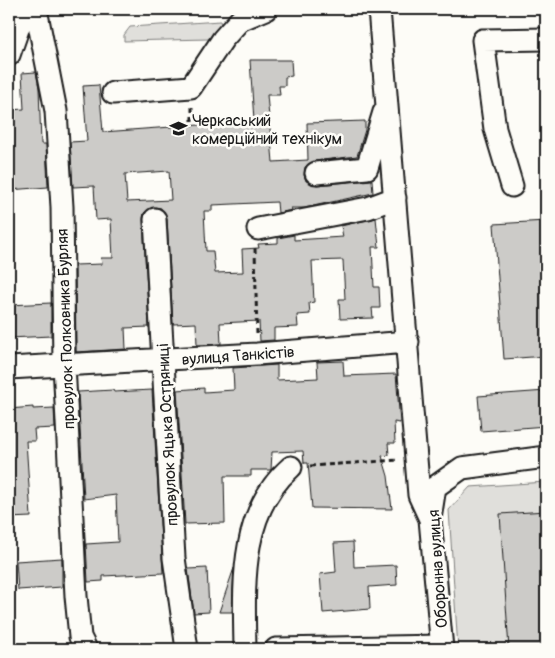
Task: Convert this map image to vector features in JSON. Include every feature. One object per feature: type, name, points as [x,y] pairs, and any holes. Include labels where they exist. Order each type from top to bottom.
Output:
[{"type":"street","points":[[9,55],[25,9]]},
{"type":"street","name":"провулок Полковника Бурляя","points":[[36,9],[56,111],[62,207],[64,364],[77,604],[80,637],[86,649]]},
{"type":"street","points":[[113,93],[191,87],[223,39],[240,20],[266,9]]},
{"type":"street","points":[[378,9],[408,342],[416,459],[420,495],[430,519]]},
{"type":"street","points":[[512,186],[495,129],[483,40],[546,39]]},
{"type":"street","points":[[316,173],[366,168],[387,102]]},
{"type":"street","points":[[258,229],[368,208],[395,198]]},
{"type":"street","name":"провулок Яцька Остряниці","points":[[155,219],[174,558],[187,649]]},
{"type":"street","name":"вулиця Танкістів","points":[[9,368],[257,354],[408,342]]},
{"type":"street","name":"Оборонна вулиця","points":[[442,648],[430,519],[435,487],[462,468],[546,457]]},
{"type":"street","points":[[245,649],[244,603],[249,544],[264,497],[291,467]]},
{"type":"street","points":[[276,649],[442,648]]},
{"type":"path","points":[[257,354],[255,247],[258,229]]},
{"type":"path","points":[[291,467],[416,459]]},
{"type":"shaded area","points":[[220,21],[222,28],[214,37],[208,39],[124,41],[124,35],[130,27]]},
{"type":"shaded area","points":[[546,482],[546,649],[458,649],[449,510],[470,487]]},
{"type":"building","points":[[250,60],[291,60],[292,76],[285,77],[285,86],[279,86],[280,95],[267,95],[273,162],[308,160],[307,123],[365,121],[365,130],[357,156],[314,161],[305,167],[304,175],[306,181],[317,185],[372,180],[373,193],[304,208],[291,208],[292,210],[278,213],[277,202],[212,205],[212,211],[204,211],[206,251],[213,251],[215,273],[243,272],[242,249],[259,248],[258,244],[278,243],[278,238],[294,235],[294,240],[343,237],[341,226],[376,218],[379,247],[372,247],[374,287],[379,287],[380,308],[372,308],[373,318],[340,319],[339,299],[345,299],[343,260],[312,261],[314,302],[309,303],[310,314],[297,315],[298,327],[274,328],[274,340],[260,341],[259,321],[220,323],[221,344],[197,345],[196,323],[173,324],[167,218],[161,208],[154,207],[144,213],[143,220],[149,327],[125,328],[126,349],[76,352],[75,265],[102,264],[101,258],[113,258],[111,219],[96,220],[94,186],[73,187],[70,142],[87,141],[83,86],[99,85],[103,132],[254,121]],"holes":[[[169,171],[171,200],[127,202],[125,174]]]},
{"type":"building","points":[[36,72],[39,88],[41,144],[46,144],[48,187],[9,190],[9,110],[24,109],[22,73]]},
{"type":"building","points":[[546,221],[546,356],[504,359],[494,224]]},
{"type":"building","points":[[51,303],[51,336],[9,338],[9,305]]},
{"type":"building","points":[[343,361],[344,376],[396,374],[400,423],[394,422],[395,443],[388,443],[389,455],[382,456],[388,476],[392,509],[312,508],[308,463],[304,463],[303,451],[272,452],[271,470],[251,470],[251,476],[224,476],[225,523],[185,524],[177,390],[204,388],[204,392],[234,390],[233,368],[277,365],[277,380],[318,378],[317,362]]},
{"type":"building","points":[[113,390],[114,392],[152,390],[163,573],[103,576],[103,581],[88,582],[86,544],[118,542],[116,495],[84,499],[78,392]]},
{"type":"building","points":[[546,391],[546,426],[481,431],[478,396]]},
{"type":"building","points":[[33,407],[33,409],[54,408],[55,428],[34,429],[35,441],[26,441],[31,517],[9,518],[9,409]]},
{"type":"building","points":[[546,511],[546,649],[509,649],[500,514]]},
{"type":"building","points":[[353,542],[354,567],[396,565],[397,585],[369,587],[370,609],[323,613],[320,574],[336,572],[334,543]]},
{"type":"building","points":[[62,558],[62,587],[18,590],[16,561]]},
{"type":"building","points":[[207,568],[209,612],[194,613],[188,569]]},
{"type":"building","points":[[234,568],[232,612],[219,612]]},
{"type":"place","name":"Черкаський комерційний технікум","points":[[178,129]]}]
